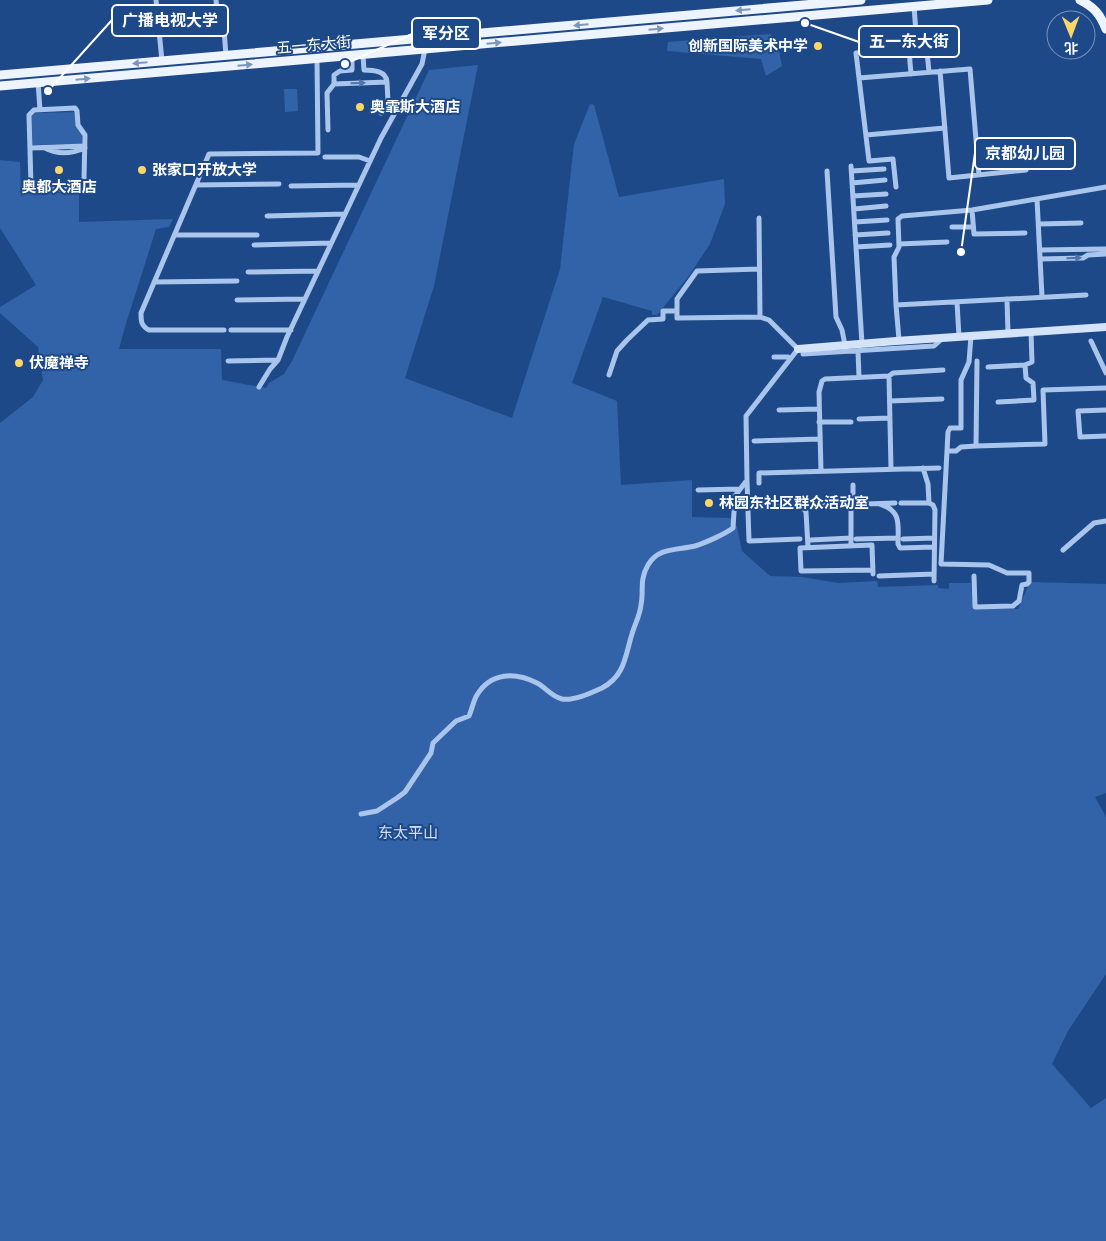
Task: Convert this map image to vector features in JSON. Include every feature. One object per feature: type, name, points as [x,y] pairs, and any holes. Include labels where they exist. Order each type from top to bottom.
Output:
[{"type":"main road","name":"五一东大街","points":[[0,75],[861,0]]},
{"type":"main road","name":"五一东大街","points":[[0,86],[988,0]]},
{"type":"main road","points":[[1080,0],[1090,5],[1099,13],[1106,29]]},
{"type":"main road","points":[[424,38],[425,49]]},
{"type":"main road","points":[[272,52],[272,62]]},
{"type":"main road","points":[[17,74],[18,84]]},
{"type":"street","points":[[156,0],[162,61]]},
{"type":"street","points":[[157,14],[217,10],[216,0]]},
{"type":"street","points":[[914,6],[917,47]]},
{"type":"street","points":[[159,35],[224,29],[226,56]]},
{"type":"street","points":[[911,74],[910,55],[912,50],[917,47],[923,48],[927,52],[929,72]]},
{"type":"street","points":[[259,387],[270,368],[278,360],[381,138],[422,64],[425,49]]},
{"type":"street","points":[[896,49],[856,53],[868,160],[893,159],[896,187]]},
{"type":"street","points":[[363,55],[364,70],[383,74],[387,78],[388,102],[381,113]]},
{"type":"street","points":[[328,130],[326,93],[334,84],[334,76],[337,72],[352,70],[352,56]]},
{"type":"street","points":[[224,330],[153,331],[143,327],[141,313],[209,154],[318,153],[317,59]]},
{"type":"street","points":[[859,78],[970,69],[979,175]]},
{"type":"street","points":[[940,71],[949,178],[1026,170]]},
{"type":"street","points":[[38,82],[40,110]]},
{"type":"street","points":[[334,84],[387,82]]},
{"type":"street","points":[[75,108],[78,125],[85,135],[85,147],[84,179],[71,189],[35,190],[31,186],[28,115],[34,110],[75,108]]},
{"type":"street","points":[[866,135],[944,128]]},
{"type":"street","points":[[30,148],[44,147],[54,153],[74,153],[85,147]]},
{"type":"street","points":[[325,157],[359,157],[370,161]]},
{"type":"street","points":[[859,377],[860,347],[851,169],[884,169]]},
{"type":"street","points":[[827,171],[836,318],[842,330],[845,345]]},
{"type":"street","points":[[852,183],[885,180]]},
{"type":"street","points":[[196,185],[279,184]]},
{"type":"street","points":[[291,186],[358,186]]},
{"type":"street","points":[[898,340],[894,257],[899,249],[899,218],[902,216],[972,210],[1106,187]]},
{"type":"street","points":[[853,196],[886,194]]},
{"type":"street","points":[[1037,199],[1042,297]]},
{"type":"street","points":[[854,209],[886,206]]},
{"type":"street","points":[[972,210],[974,234],[1025,233]]},
{"type":"street","points":[[267,216],[345,214]]},
{"type":"street","points":[[759,218],[760,317]]},
{"type":"street","points":[[855,222],[887,220]]},
{"type":"street","points":[[1039,224],[1081,223]]},
{"type":"street","points":[[952,228],[972,227]]},
{"type":"street","points":[[855,235],[888,233]]},
{"type":"street","points":[[175,236],[257,235]]},
{"type":"street","points":[[899,244],[947,242]]},
{"type":"street","points":[[254,245],[331,243]]},
{"type":"street","points":[[856,247],[890,245]]},
{"type":"street","points":[[1040,250],[1106,249]]},
{"type":"street","points":[[1040,259],[1083,258],[1088,255],[1106,254]]},
{"type":"street","points":[[759,269],[697,271],[677,299],[677,318],[760,317],[769,320],[801,352],[860,347],[934,346],[943,338]]},
{"type":"street","points":[[248,272],[318,271]]},
{"type":"street","points":[[154,282],[237,281]]},
{"type":"street","points":[[896,305],[1086,295]]},
{"type":"street","points":[[237,300],[305,299]]},
{"type":"street","points":[[1007,299],[1008,334]]},
{"type":"street","points":[[957,302],[959,337]]},
{"type":"street","points":[[609,375],[618,352],[634,333],[648,320],[663,319],[663,311],[677,311]]},
{"type":"street","points":[[800,540],[749,541],[746,480],[746,416],[785,366],[801,352],[845,345],[860,347],[898,340],[1106,327]]},
{"type":"street","points":[[231,330],[291,330]]},
{"type":"street","points":[[988,367],[1025,365],[1032,362],[1031,332]]},
{"type":"street","points":[[971,336],[969,362],[961,380],[960,428],[948,429],[941,564],[989,564],[1007,573],[1029,573],[1029,582],[1022,584],[1019,601],[1013,606],[975,607],[974,576]]},
{"type":"street","points":[[1091,341],[1106,373]]},
{"type":"street","points":[[785,366],[777,357],[788,357]]},
{"type":"street","points":[[228,362],[278,360]]},
{"type":"street","points":[[976,446],[977,360]]},
{"type":"street","points":[[998,402],[1034,400],[1033,383],[1026,378],[1025,365]]},
{"type":"street","points":[[821,471],[819,387],[822,381],[825,379],[889,376],[894,373],[943,370]]},
{"type":"street","points":[[889,376],[891,469]]},
{"type":"street","points":[[947,451],[956,451],[961,447],[1045,444],[1043,390],[1106,388]]},
{"type":"street","points":[[890,401],[942,399]]},
{"type":"street","points":[[779,410],[819,409]]},
{"type":"street","points":[[1106,410],[1078,411],[1080,437],[1106,436]]},
{"type":"street","points":[[859,419],[890,418]]},
{"type":"street","points":[[819,422],[850,422]]},
{"type":"street","points":[[754,441],[820,439]]},
{"type":"street","points":[[923,468],[928,484],[929,503]]},
{"type":"street","points":[[759,484],[759,473],[939,468]]},
{"type":"street","points":[[362,814],[377,811],[405,792],[431,753],[433,743],[456,721],[469,716],[476,695],[492,678],[504,675],[522,678],[536,683],[561,699],[570,699],[602,688],[614,679],[626,657],[641,608],[642,581],[647,566],[659,554],[696,546],[730,530],[734,525],[735,496],[746,480]]},
{"type":"street","points":[[851,546],[853,539],[853,485]]},
{"type":"street","points":[[698,490],[740,489]]},
{"type":"street","points":[[808,506],[898,503],[929,503],[933,505],[935,510],[934,581]]},
{"type":"street","points":[[880,504],[890,508],[896,516],[900,548],[934,547]]},
{"type":"street","points":[[748,507],[802,506],[806,512],[808,547]]},
{"type":"street","points":[[1063,550],[1094,524],[1106,521]]},
{"type":"street","points":[[811,540],[934,538]]},
{"type":"street","points":[[872,545],[873,572],[801,571],[800,548],[808,547],[872,545]]},
{"type":"street","points":[[879,576],[934,574]]},
{"type":"green space","points":[[771,34],[771,41],[777,41],[782,66],[766,76],[761,59],[667,51],[668,42]]},
{"type":"green space","name":"东太平山","points":[[478,65],[434,286],[405,378],[512,418],[560,269],[574,144],[590,104],[594,105],[619,197],[724,179],[725,204],[710,244],[688,277],[657,315],[652,315],[652,311],[603,297],[572,383],[617,401],[621,485],[692,480],[692,517],[730,518],[737,527],[742,551],[770,576],[802,577],[838,583],[877,581],[878,587],[938,585],[938,588],[949,589],[949,583],[971,583],[973,609],[1018,609],[1030,582],[1106,584],[1106,793],[1095,797],[1106,817],[1106,974],[1068,1031],[1052,1064],[1091,1108],[1106,1098],[1106,1241],[0,1241],[0,423],[33,397],[43,380],[38,347],[0,313],[0,307],[36,285],[0,228],[0,160],[20,162],[21,194],[79,192],[79,222],[173,219],[169,227],[156,229],[119,349],[221,349],[222,380],[266,388],[269,383],[284,374],[292,361],[429,70]]},
{"type":"green space","points":[[284,89],[297,89],[298,111],[285,112]]},
{"type":"green space","points":[[76,112],[82,134],[82,144],[32,145],[31,117],[35,113]]},
{"type":"place","name":"五一东大街","points":[[805,23]]},
{"type":"place","name":"创新国际美术中学","points":[[818,46]]},
{"type":"place","name":"军分区","points":[[345,64]]},
{"type":"place","name":"广播电视大学","points":[[48,91]]},
{"type":"place","name":"奥霏斯大酒店","points":[[360,107]]},
{"type":"place","name":"奥都大酒店","points":[[59,170]]},
{"type":"place","name":"张家口开放大学","points":[[142,170]]},
{"type":"place","name":"京都幼儿园","points":[[961,252]]},
{"type":"place","name":"伏魔禅寺","points":[[19,363]]},
{"type":"place","name":"林园东社区群众活动室","points":[[709,503]]}]
